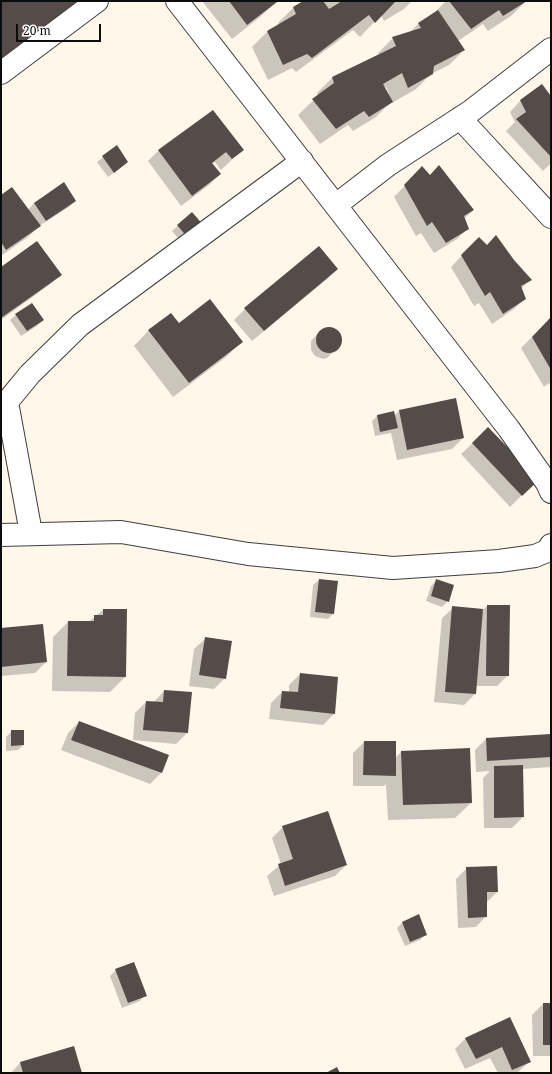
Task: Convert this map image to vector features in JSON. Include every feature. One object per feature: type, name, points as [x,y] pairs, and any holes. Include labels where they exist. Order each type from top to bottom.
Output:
[{"type":"street","points":[[1,73],[97,1]]},
{"type":"street","points":[[177,1],[510,429],[547,483],[551,492]]},
{"type":"street","points":[[336,205],[388,165],[471,111],[551,49]]},
{"type":"street","points":[[460,118],[551,216]]},
{"type":"street","points":[[31,533],[7,402],[30,374],[80,325],[302,161]]},
{"type":"street","points":[[1,535],[31,533],[121,532],[248,554],[393,568],[499,561],[535,556],[550,549]]},
{"type":"building","points":[[1,1],[93,1],[1,60]]},
{"type":"building","points":[[229,1],[276,1],[277,2],[247,25]]},
{"type":"building","points":[[303,1],[323,1],[329,9],[342,1],[396,1],[375,23],[369,15],[312,58],[307,54],[283,65],[267,31],[296,14],[293,7]]},
{"type":"building","points":[[449,1],[527,1],[503,16],[499,10],[471,29]]},
{"type":"building","points":[[438,10],[465,50],[434,66],[433,74],[408,88],[402,73],[383,84],[393,102],[369,117],[364,111],[336,129],[312,99],[334,83],[332,77],[396,46],[392,37],[421,28],[418,23]]},
{"type":"building","points":[[542,84],[551,96],[551,157],[516,119],[526,112],[520,100]]},
{"type":"building","points":[[213,110],[244,150],[232,159],[226,152],[212,163],[221,174],[192,196],[158,150]]},
{"type":"building","points":[[117,145],[128,162],[114,173],[102,156]]},
{"type":"building","points":[[439,165],[474,210],[464,216],[469,229],[446,243],[432,222],[427,226],[404,185],[422,166],[430,175]]},
{"type":"building","points":[[64,182],[76,201],[46,221],[34,203]]},
{"type":"building","points":[[12,187],[41,226],[6,250],[1,242],[1,195]]},
{"type":"building","points":[[192,212],[204,226],[189,239],[177,225]]},
{"type":"building","points":[[496,235],[514,260],[532,280],[521,286],[526,299],[503,314],[490,292],[485,296],[461,255],[479,237],[487,245]]},
{"type":"building","points":[[37,241],[62,275],[1,318],[1,267]]},
{"type":"building","points":[[319,246],[338,269],[264,331],[244,308]]},
{"type":"building","points":[[210,299],[243,342],[189,383],[148,330],[171,313],[179,323]]},
{"type":"building","points":[[32,303],[44,320],[27,331],[15,314]]},
{"type":"building","points":[[550,318],[551,319],[551,370],[532,337]]},
{"type":"building","points":[[329,327],[338,331],[342,340],[338,349],[329,353],[320,349],[316,340],[320,331]]},
{"type":"building","points":[[456,398],[464,438],[407,450],[399,410]]},
{"type":"building","points":[[394,411],[398,428],[380,432],[377,415]]},
{"type":"building","points":[[488,427],[539,480],[522,496],[472,443]]},
{"type":"building","points":[[319,579],[338,581],[334,614],[315,612]]},
{"type":"building","points":[[436,579],[454,585],[449,602],[431,596]]},
{"type":"building","points":[[487,605],[510,605],[509,676],[486,676]]},
{"type":"building","points":[[452,606],[483,609],[476,694],[445,692]]},
{"type":"building","points":[[103,609],[127,609],[126,677],[67,676],[68,621],[94,621],[94,615],[103,615]]},
{"type":"building","points":[[43,624],[47,662],[1,667],[1,628]]},
{"type":"building","points":[[205,637],[232,641],[226,679],[199,675]]},
{"type":"building","points":[[300,673],[338,677],[335,714],[280,708],[282,691],[298,692]]},
{"type":"building","points":[[164,690],[192,692],[188,733],[143,730],[146,701],[163,702]]},
{"type":"building","points":[[79,721],[169,755],[162,773],[71,740]]},
{"type":"building","points":[[11,730],[24,730],[24,745],[11,746]]},
{"type":"building","points":[[551,734],[551,757],[487,761],[486,738]]},
{"type":"building","points":[[364,741],[396,741],[396,776],[363,775]]},
{"type":"building","points":[[470,748],[472,803],[403,805],[401,751]]},
{"type":"building","points":[[523,765],[524,817],[494,818],[494,766]]},
{"type":"building","points":[[328,811],[347,865],[285,886],[278,864],[293,859],[282,826]]},
{"type":"building","points":[[497,866],[498,892],[487,892],[487,917],[468,918],[466,867]]},
{"type":"building","points":[[419,914],[427,935],[410,942],[402,922]]},
{"type":"building","points":[[134,962],[147,996],[128,1003],[115,969]]},
{"type":"building","points":[[543,1003],[551,1003],[551,1045],[543,1045]]},
{"type":"building","points":[[510,1017],[531,1062],[512,1070],[502,1047],[476,1059],[465,1038]]},
{"type":"building","points":[[74,1046],[82,1073],[23,1073],[20,1062]]},
{"type":"building","points":[[337,1067],[340,1073],[326,1073]]}]
